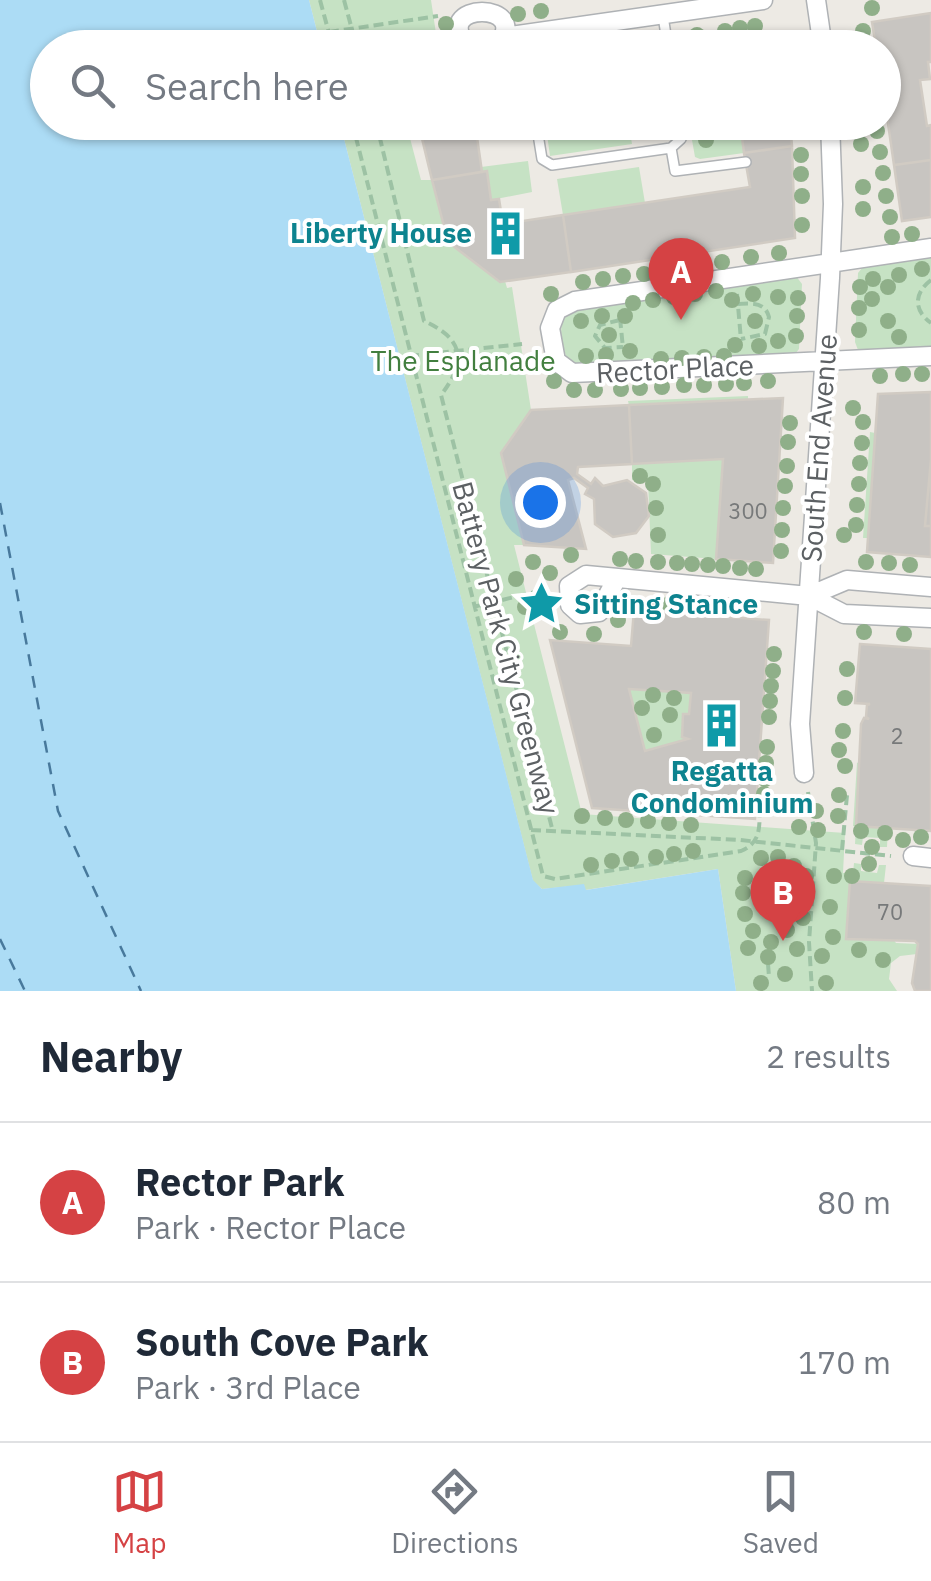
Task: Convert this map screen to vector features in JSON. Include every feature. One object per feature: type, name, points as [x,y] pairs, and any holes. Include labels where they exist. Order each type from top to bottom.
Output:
[{"type":"street","points":[[586,30],[763,0]]},
{"type":"street","points":[[816,0],[820,30]]},
{"type":"street","points":[[461,30],[473,10],[494,11],[503,22],[501,30]]},
{"type":"street","name":"South End Avenue","points":[[804,773],[799,741],[831,262],[831,140]]},
{"type":"street","name":"Rector Place","points":[[931,248],[576,301],[557,310],[550,328],[556,361],[572,373],[931,356]]},
{"type":"street","points":[[618,578],[809,596],[844,614],[931,618]]},
{"type":"street","points":[[809,596],[846,580],[931,587]]},
{"type":"lane","points":[[663,15],[665,30]]},
{"type":"lane","points":[[539,140],[542,159],[548,165],[672,148],[680,140]]},
{"type":"lane","points":[[672,148],[675,172],[746,162]]},
{"type":"path","points":[[320,0],[328,30]]},
{"type":"path","points":[[344,0],[352,29]]},
{"type":"path","points":[[344,30],[438,16]]},
{"type":"path","name":"Battery Park City Greenway","points":[[356,140],[408,356],[532,830],[756,841],[892,856]]},
{"type":"path","points":[[380,140],[424,321],[450,336],[458,350],[458,366],[441,395],[554,832]]},
{"type":"path","points":[[931,280],[920,290],[917,302],[920,314],[931,323]]},
{"type":"path","points":[[736,288],[742,354]]},
{"type":"path","points":[[738,304],[764,307],[770,318],[765,334],[741,339]]},
{"type":"path","points":[[619,308],[625,360]]},
{"type":"path","points":[[620,320],[600,325],[596,336],[605,348],[623,347]]},
{"type":"path","points":[[408,356],[522,344]]},
{"type":"path","points":[[473,607],[535,592]]},
{"type":"path","points":[[842,852],[846,795]]},
{"type":"path","points":[[532,830],[544,876],[555,879],[741,851],[756,841],[760,799]]},
{"type":"path","points":[[810,809],[815,849],[809,942],[812,991]]},
{"type":"path","points":[[770,964],[770,977]]},
{"type":"green space","points":[[309,0],[431,0],[435,30],[317,30]]},
{"type":"green space","name":"The Esplanade","points":[[344,140],[410,140],[421,180],[432,180],[448,242],[499,282],[505,281],[507,288],[512,287],[531,410],[501,453],[524,545],[514,545],[582,814],[845,833],[843,873],[853,873],[854,863],[861,864],[861,871],[877,873],[879,865],[886,865],[884,883],[850,881],[847,939],[893,939],[896,943],[918,944],[917,954],[900,956],[891,963],[889,979],[897,991],[736,991],[718,869],[585,890],[584,885],[542,889],[533,881]]},
{"type":"green space","points":[[548,140],[631,140],[632,144],[550,156]]},
{"type":"green space","points":[[692,140],[742,140],[744,153],[695,157]]},
{"type":"green space","points":[[528,161],[532,192],[491,200],[487,172],[482,172],[481,167]]},
{"type":"green space","points":[[639,167],[645,203],[563,215],[557,179]]},
{"type":"green space","points":[[931,256],[931,349],[858,350],[858,273],[862,268]]},
{"type":"green space","points":[[796,276],[802,284],[799,349],[795,354],[579,366],[566,356],[562,323],[576,309]]},
{"type":"green space","points":[[748,396],[748,400],[629,405],[628,401]]},
{"type":"green space","points":[[870,432],[875,433],[868,538],[863,538]]},
{"type":"green space","points":[[723,459],[716,559],[651,554],[648,481],[632,480],[632,464]]},
{"type":"green space","points":[[629,689],[691,693],[689,714],[683,714],[682,737],[688,739],[645,751]]},
{"type":"green space","points":[[859,762],[856,826],[888,828],[887,847],[880,847],[880,838],[863,837],[862,845],[855,844]]},
{"type":"water","points":[[0,0],[309,0],[317,30],[30,30],[30,140],[344,140],[533,880],[542,889],[584,884],[586,890],[718,869],[736,991],[0,991]]},
{"type":"building","points":[[931,13],[930,79],[920,80],[927,126],[931,125],[931,160],[894,165],[890,140],[901,140],[901,30],[873,30],[872,22]]},
{"type":"building","points":[[422,140],[477,140],[482,172],[432,180]]},
{"type":"building","points":[[742,140],[792,140],[792,146],[744,153]]},
{"type":"building","points":[[792,146],[795,238],[571,272],[563,215],[750,187],[744,153]]},
{"type":"building","points":[[931,160],[931,217],[902,221],[894,165]]},
{"type":"building","name":"Liberty House","points":[[487,171],[491,200],[499,199],[503,224],[563,215],[571,272],[500,282],[448,242],[432,180]]},
{"type":"building","points":[[931,392],[925,526],[931,526],[931,557],[867,552],[878,394]]},
{"type":"building","points":[[783,398],[773,563],[716,559],[723,459],[632,464],[629,405]]},
{"type":"building","points":[[629,405],[632,464],[578,467],[577,474],[591,484],[595,478],[603,486],[627,480],[646,493],[649,516],[636,533],[613,537],[595,524],[594,499],[585,494],[588,488],[574,478],[568,480],[586,549],[524,545],[501,453],[531,410]]},
{"type":"building","points":[[931,459],[931,526],[925,526]]},
{"type":"building","name":"Regatta Condominium","points":[[634,610],[769,620],[755,819],[592,808],[550,640],[631,646]],"holes":[[[629,689],[691,693],[689,714],[683,714],[682,737],[688,739],[645,751]]]},
{"type":"building","points":[[860,644],[931,649],[931,831],[856,826],[861,724],[864,718],[869,719],[866,717],[870,704],[855,703]]},
{"type":"building","points":[[850,881],[931,886],[931,991],[915,991],[912,983],[918,944],[915,941],[846,939]]},
{"type":"ferry route","points":[[0,503],[58,811],[141,991]]},
{"type":"ferry route","points":[[0,939],[25,991]]},
{"type":"place","name":"Liberty House","points":[[505,233]]},
{"type":"place","name":"Rector Park","points":[[681,320]]},
{"type":"place","name":"Sitting Stance","points":[[541,604]]},
{"type":"place","name":"Regatta Condominium","points":[[722,726]]},
{"type":"place","name":"South Cove Park","points":[[783,941]]}]
